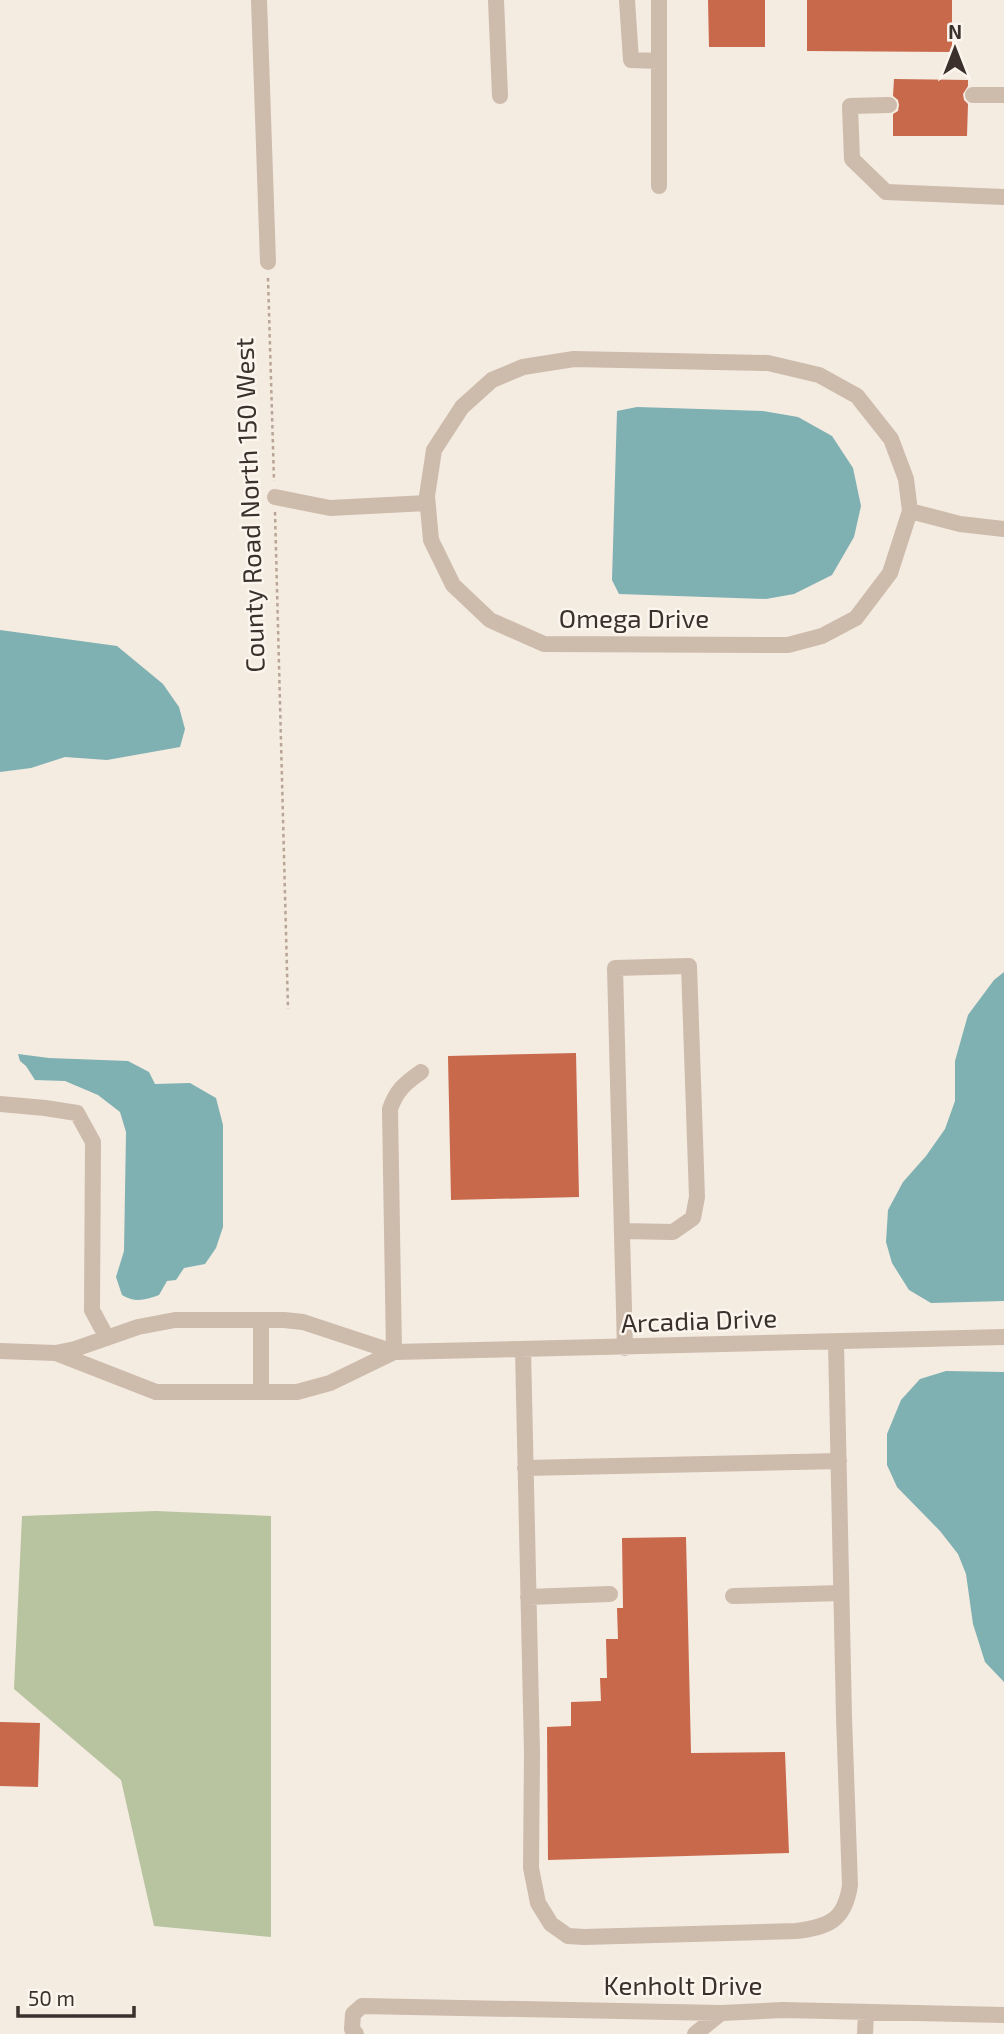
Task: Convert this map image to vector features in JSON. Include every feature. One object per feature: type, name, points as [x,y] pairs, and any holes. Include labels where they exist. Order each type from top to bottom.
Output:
[{"type":"street","points":[[259,0],[268,262]]},
{"type":"street","points":[[496,0],[500,96]]},
{"type":"street","points":[[626,0],[631,60],[659,61]]},
{"type":"street","points":[[659,0],[659,186]]},
{"type":"street","points":[[973,95],[1004,95]]},
{"type":"street","points":[[889,105],[850,106],[852,159],[886,192],[1004,197]]},
{"type":"street","name":"Omega Drive","points":[[573,359],[768,363],[819,375],[856,396],[891,439],[906,479],[910,511],[890,573],[856,618],[822,636],[788,645],[544,643],[490,620],[453,585],[432,540],[427,496],[434,450],[462,407],[492,380],[523,367],[573,359]]},
{"type":"street","points":[[275,497],[330,508],[428,503]]},
{"type":"street","points":[[910,511],[960,524],[1004,529]]},
{"type":"street","points":[[622,1231],[673,1232],[693,1218],[697,1196],[689,966],[615,968],[625,1348]]},
{"type":"street","points":[[394,1352],[390,1109],[395,1095],[406,1082],[421,1072]]},
{"type":"street","points":[[0,1104],[77,1113],[93,1142],[92,1310],[107,1338]]},
{"type":"street","points":[[0,1351],[56,1353],[75,1349],[138,1326],[175,1320],[261,1320],[303,1322],[394,1352]]},
{"type":"street","points":[[261,1320],[261,1392]]},
{"type":"street","name":"Arcadia Drive","points":[[394,1352],[1004,1337]]},
{"type":"street","points":[[523,1350],[532,1753],[531,1868],[538,1903],[551,1924],[568,1936],[584,1937],[822,1928],[839,1916],[848,1898],[850,1885],[836,1342]]},
{"type":"street","points":[[56,1353],[156,1392],[297,1392],[330,1383],[394,1352]]},
{"type":"street","points":[[525,1468],[839,1461]]},
{"type":"street","points":[[733,1596],[841,1593]]},
{"type":"street","points":[[528,1597],[610,1594]]},
{"type":"street","name":"Kenholt Drive","points":[[356,2034],[352,2029],[353,2014],[362,2007],[721,2013],[783,2010],[1004,2015]]},
{"type":"street","points":[[865,2034],[866,2012]]},
{"type":"street","points":[[695,2034],[721,2013]]},
{"type":"path","name":"County Road North 150 West","points":[[268,262],[288,1009]]},
{"type":"green space","points":[[156,1511],[271,1516],[271,1937],[154,1926],[121,1780],[14,1689],[22,1516]]},
{"type":"water","points":[[637,407],[763,411],[798,417],[832,436],[853,468],[861,506],[854,537],[832,575],[794,594],[766,599],[619,594],[612,580],[617,411]]},
{"type":"water","points":[[0,630],[117,646],[163,684],[179,707],[185,729],[180,747],[107,760],[65,757],[31,768],[0,772]]},
{"type":"water","points":[[1004,972],[1004,1301],[931,1303],[909,1290],[892,1263],[886,1242],[888,1210],[903,1182],[945,1129],[955,1101],[955,1061],[968,1015],[994,980]]},
{"type":"water","points":[[18,1054],[128,1061],[149,1072],[155,1084],[190,1083],[216,1098],[223,1125],[223,1227],[216,1248],[205,1264],[184,1268],[176,1280],[167,1281],[159,1295],[140,1300],[122,1295],[116,1277],[124,1251],[126,1132],[120,1112],[98,1095],[65,1081],[35,1080],[20,1061]]},
{"type":"water","points":[[946,1371],[1004,1372],[1004,1682],[985,1662],[973,1624],[966,1574],[958,1554],[940,1531],[897,1487],[887,1465],[887,1434],[901,1400],[920,1379]]},
{"type":"building","points":[[708,0],[765,0],[765,47],[709,47]]},
{"type":"building","points":[[807,0],[952,0],[952,52],[807,51]]},
{"type":"building","points":[[894,79],[968,80],[963,94],[968,104],[967,136],[893,136],[893,114],[898,111],[899,105],[893,96]]},
{"type":"building","points":[[576,1053],[579,1197],[451,1200],[448,1056]]},
{"type":"building","points":[[686,1537],[691,1753],[785,1752],[789,1853],[548,1860],[547,1727],[571,1726],[571,1702],[601,1701],[600,1678],[607,1678],[606,1639],[618,1639],[617,1608],[623,1608],[622,1538]]},
{"type":"building","points":[[0,1722],[40,1723],[38,1787],[0,1786]]}]
